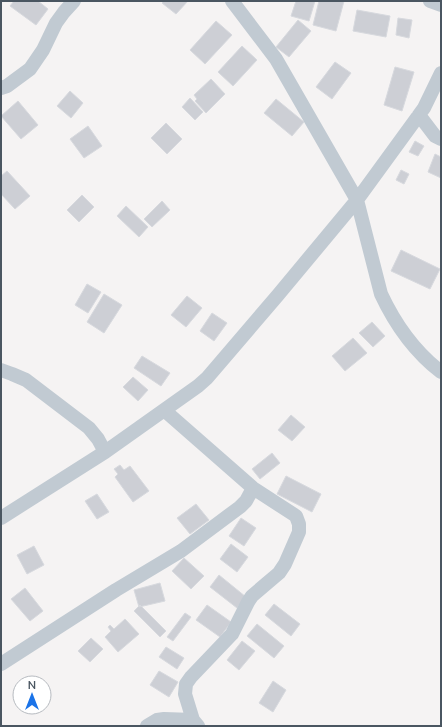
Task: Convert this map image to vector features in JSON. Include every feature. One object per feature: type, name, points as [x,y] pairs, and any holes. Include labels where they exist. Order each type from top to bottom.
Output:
[{"type":"street","points":[[1,88],[7,86],[30,69],[43,50],[56,23],[74,1]]},
{"type":"street","points":[[232,1],[276,59],[357,200],[381,294],[387,308],[398,326],[421,354],[441,372]]},
{"type":"street","points":[[430,1],[441,5]]},
{"type":"street","points":[[1,518],[105,452],[207,378],[357,200],[424,108],[441,73]]},
{"type":"street","points":[[419,115],[436,136],[441,139]]},
{"type":"street","points":[[1,370],[26,380],[89,428],[98,439],[105,452]]},
{"type":"street","points":[[147,726],[156,720],[164,719],[196,723],[185,694],[186,684],[232,634],[252,596],[279,573],[285,564],[299,532],[299,524],[296,516],[253,488],[164,410]]},
{"type":"street","points":[[1,664],[116,590],[181,551],[240,507],[246,501],[253,488]]},
{"type":"building","points":[[14,1],[38,1],[48,9],[36,25],[10,6]]},
{"type":"building","points":[[164,1],[188,1],[176,14],[162,3]]},
{"type":"building","points":[[296,1],[315,1],[309,21],[291,16]]},
{"type":"building","points":[[319,1],[344,1],[336,31],[313,25]]},
{"type":"building","points":[[357,10],[390,16],[386,37],[353,31]]},
{"type":"building","points":[[398,18],[412,20],[409,38],[396,35]]},
{"type":"building","points":[[298,20],[311,31],[289,57],[276,47]]},
{"type":"building","points":[[216,21],[232,35],[205,64],[190,50]]},
{"type":"building","points":[[242,46],[257,60],[233,86],[218,72]]},
{"type":"building","points":[[335,62],[351,73],[332,99],[316,87]]},
{"type":"building","points":[[395,67],[414,72],[402,111],[384,105]]},
{"type":"building","points":[[211,79],[225,94],[206,113],[195,101],[197,99],[194,95]]},
{"type":"building","points":[[70,91],[83,103],[71,118],[57,106]]},
{"type":"building","points":[[190,98],[203,112],[195,120],[182,107]]},
{"type":"building","points":[[276,99],[304,122],[292,136],[264,113]]},
{"type":"building","points":[[18,101],[38,125],[21,139],[1,116]]},
{"type":"building","points":[[166,123],[182,139],[167,154],[151,138]]},
{"type":"building","points":[[88,126],[102,146],[84,158],[70,139]]},
{"type":"building","points":[[415,141],[424,146],[418,156],[409,152]]},
{"type":"building","points":[[435,154],[441,157],[441,178],[428,172]]},
{"type":"building","points":[[401,170],[409,174],[404,184],[396,180]]},
{"type":"building","points":[[7,171],[30,196],[15,209],[1,194],[1,176]]},
{"type":"building","points":[[82,195],[94,207],[79,222],[67,210]]},
{"type":"building","points":[[162,201],[170,210],[152,227],[144,219]]},
{"type":"building","points":[[126,206],[148,227],[139,237],[117,216]]},
{"type":"building","points":[[401,250],[440,269],[430,289],[391,271]]},
{"type":"building","points":[[87,284],[101,292],[88,313],[75,305]]},
{"type":"building","points":[[104,294],[122,305],[104,333],[87,322]]},
{"type":"building","points":[[187,296],[202,308],[186,327],[171,315]]},
{"type":"building","points":[[212,313],[227,323],[214,341],[200,331]]},
{"type":"building","points":[[372,322],[385,336],[373,347],[359,333]]},
{"type":"building","points":[[353,338],[367,353],[345,371],[332,356]]},
{"type":"building","points":[[142,356],[170,373],[161,386],[134,368]]},
{"type":"building","points":[[133,377],[148,390],[138,401],[123,387]]},
{"type":"building","points":[[291,415],[305,427],[292,441],[278,430]]},
{"type":"building","points":[[272,453],[280,463],[260,479],[252,469]]},
{"type":"building","points":[[120,465],[124,470],[130,466],[149,491],[133,502],[115,477],[118,474],[114,469]]},
{"type":"building","points":[[286,476],[321,494],[312,512],[277,494]]},
{"type":"building","points":[[97,494],[109,512],[97,519],[85,501]]},
{"type":"building","points":[[196,504],[209,520],[190,534],[177,518]]},
{"type":"building","points":[[241,518],[256,528],[244,546],[229,536]]},
{"type":"building","points":[[231,544],[248,557],[237,572],[220,559]]},
{"type":"building","points":[[34,546],[44,565],[27,574],[17,555]]},
{"type":"building","points":[[184,558],[204,576],[191,589],[172,571]]},
{"type":"building","points":[[219,575],[246,597],[237,608],[210,587]]},
{"type":"building","points":[[160,583],[165,601],[139,607],[134,590]]},
{"type":"building","points":[[25,588],[43,611],[30,621],[11,599]]},
{"type":"building","points":[[274,604],[300,624],[291,636],[265,615]]},
{"type":"building","points":[[140,605],[166,631],[160,637],[134,611]]},
{"type":"building","points":[[207,605],[231,622],[220,637],[196,620]]},
{"type":"building","points":[[185,613],[191,617],[173,641],[167,637]]},
{"type":"building","points":[[125,619],[139,634],[118,652],[105,637],[111,631],[108,627],[110,625],[114,629]]},
{"type":"building","points":[[257,624],[284,646],[274,658],[247,636]]},
{"type":"building","points":[[91,638],[103,649],[90,662],[78,651]]},
{"type":"building","points":[[242,641],[255,651],[239,670],[227,660]]},
{"type":"building","points":[[166,647],[184,658],[177,669],[159,657]]},
{"type":"building","points":[[159,671],[178,682],[169,697],[150,685]]},
{"type":"building","points":[[273,681],[286,690],[273,712],[259,703]]}]
